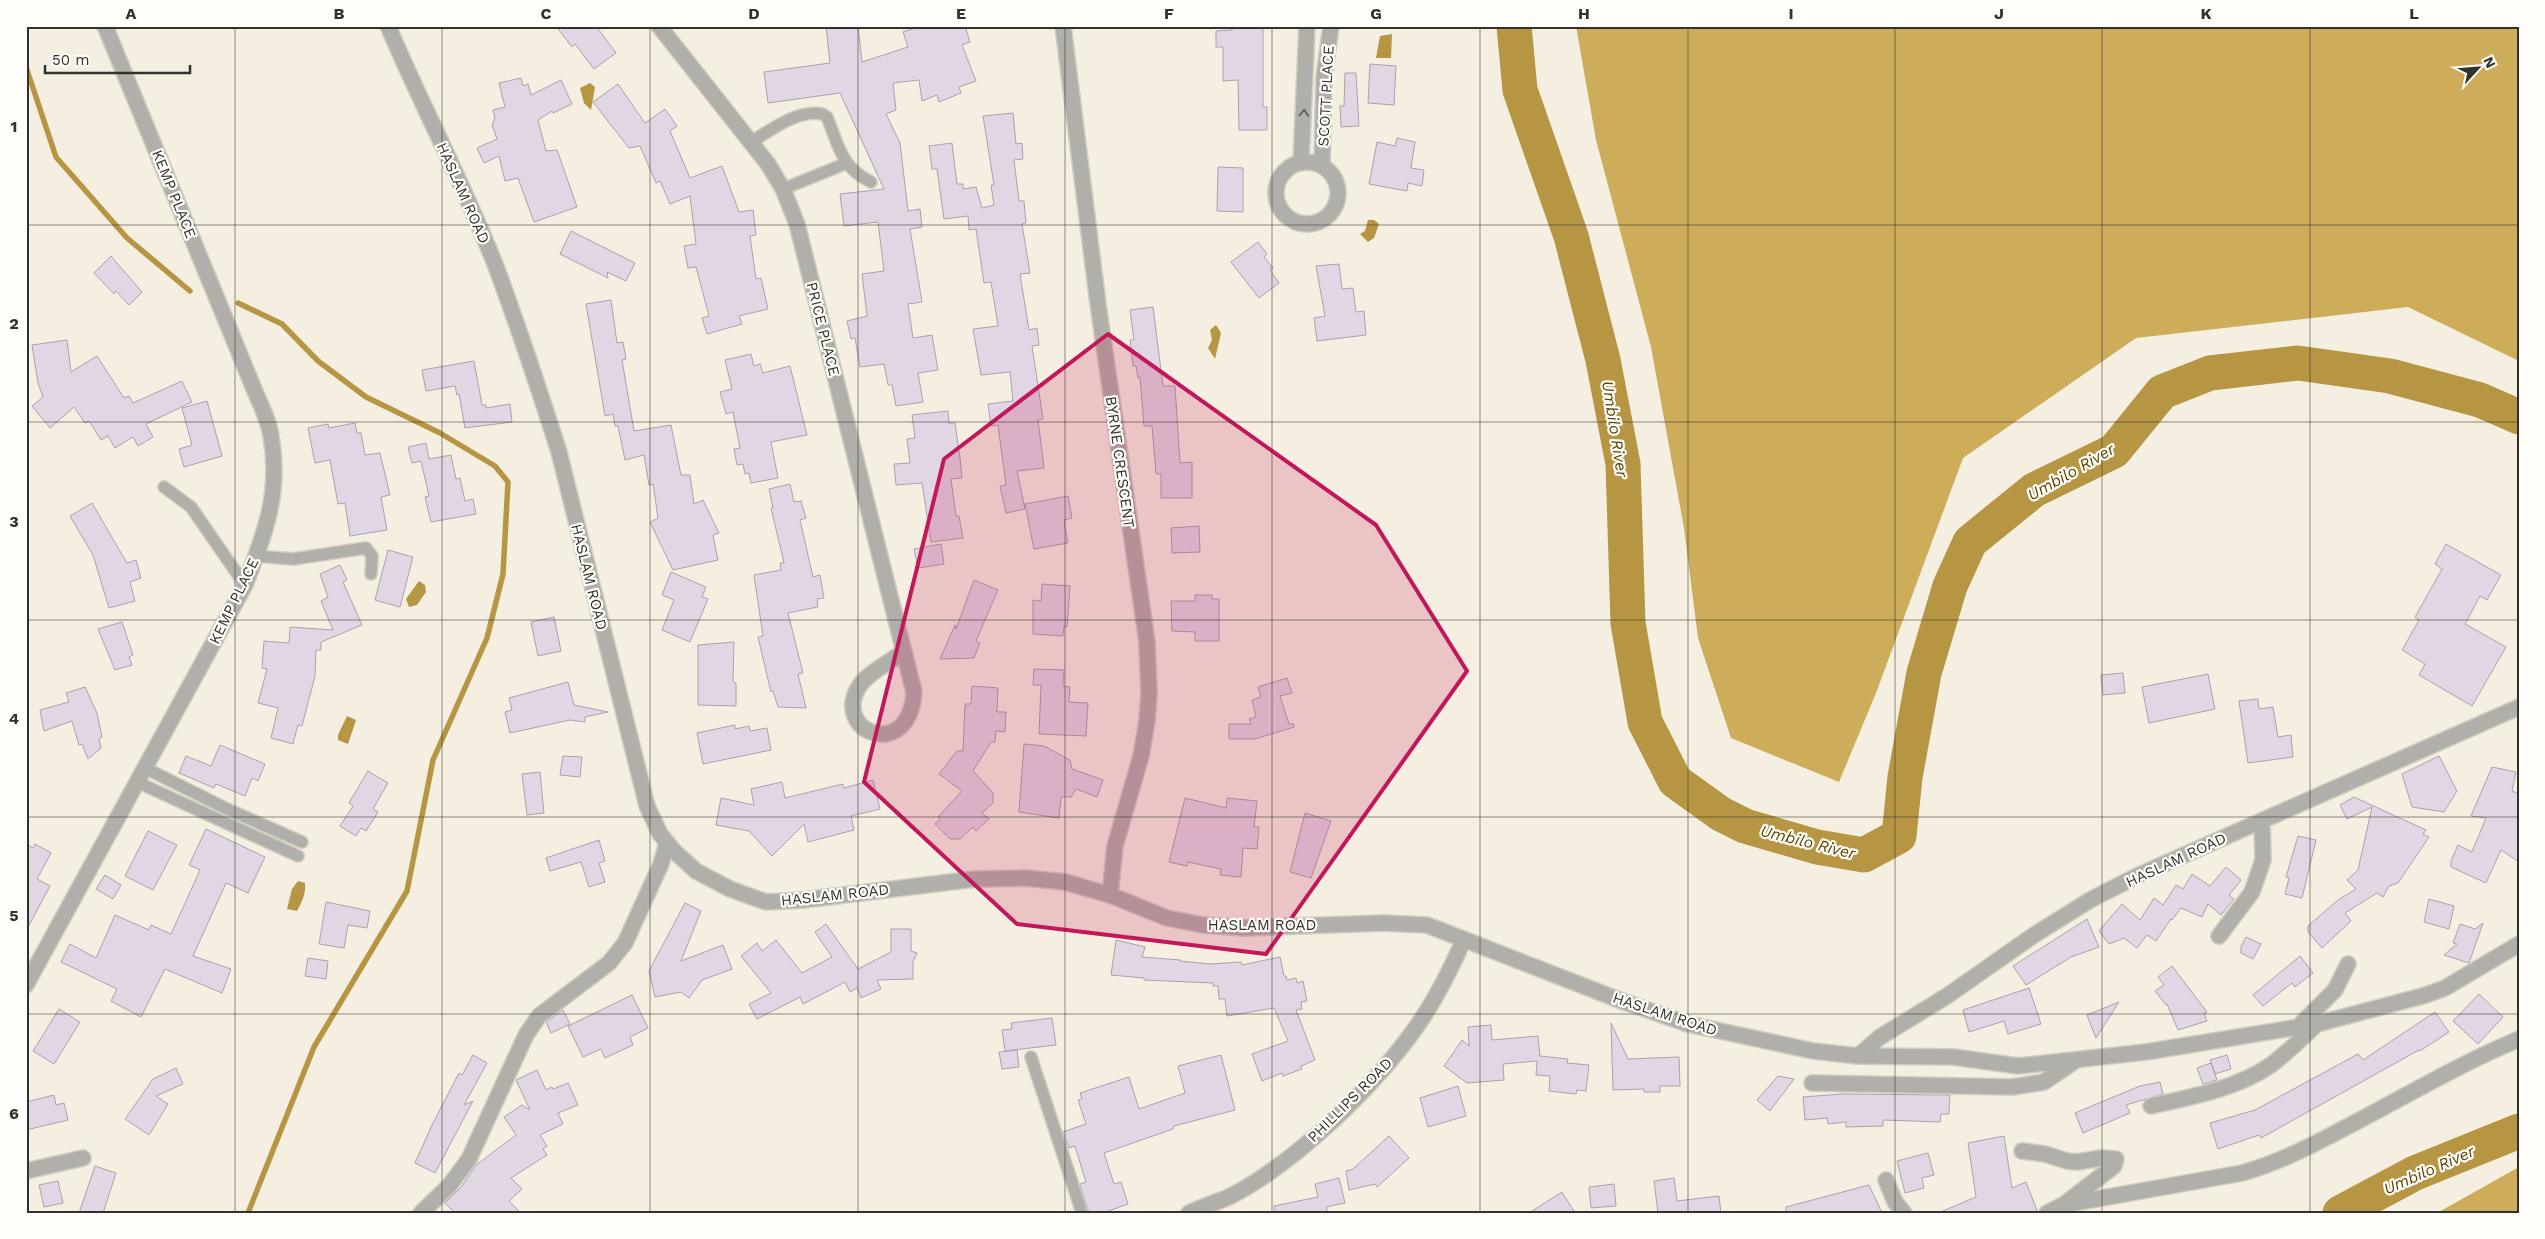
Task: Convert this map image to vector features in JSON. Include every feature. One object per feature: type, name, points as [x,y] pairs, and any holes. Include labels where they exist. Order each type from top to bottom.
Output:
[{"type":"street","name":"KEMP PLACE","points":[[26,985],[245,586],[265,532],[276,484],[271,434],[105,26]]},
{"type":"street","name":"HASLAM ROAD","points":[[388,26],[453,167],[498,272],[541,396],[559,452],[642,790],[660,834],[667,842],[696,871],[730,889],[766,902],[803,900],[975,879],[1018,878],[1065,882],[1110,895],[1167,918],[1203,925],[1245,928],[1383,924],[1428,925],[1622,1001],[1688,1024],[1813,1051],[1858,1056],[1954,1057],[2018,1066],[2075,1061],[2317,1024],[2426,995],[2445,988],[2519,944]]},
{"type":"street","name":"PRICE PLACE","points":[[659,26],[668,33],[768,164],[783,189],[797,224],[914,692],[913,708],[908,720],[898,731],[882,735],[867,732],[857,722],[852,708],[854,696],[860,684],[903,652]]},
{"type":"street","name":"BYRNE CRESCENT","points":[[1063,26],[1100,324],[1147,650],[1149,694],[1147,721],[1141,756],[1115,846],[1110,895]]},
{"type":"street","name":"SCOTT PLACE","points":[[1301,162],[1307,26]]},
{"type":"street","name":"SCOTT PLACE","points":[[1322,166],[1324,78],[1331,26]]},
{"type":"street","points":[[1306,74],[1324,78]]},
{"type":"street","name":"SCOTT PLACE","points":[[1301,162],[1322,166],[1333,175],[1338,189],[1337,204],[1329,216],[1317,223],[1302,224],[1289,219],[1279,208],[1276,194],[1279,179],[1288,168],[1301,162]]},
{"type":"street","name":"HASLAM ROAD","points":[[1858,1056],[1880,1037],[1926,1009],[2034,935],[2090,900],[2139,875],[2519,707]]},
{"type":"street","points":[[2219,936],[2252,892],[2263,860],[2262,821]]},
{"type":"street","points":[[421,1213],[449,1186],[469,1158],[526,1035],[539,1016],[609,963],[625,943],[661,864],[667,842]]},
{"type":"street","name":"PHILLIPS ROAD","points":[[1189,1213],[1231,1196],[1273,1168],[1300,1149],[1348,1104],[1388,1063],[1418,1026],[1448,975],[1464,939]]},
{"type":"street","points":[[2299,1026],[2335,990],[2348,964]]},
{"type":"street","points":[[2151,1106],[2196,1096],[2254,1074],[2271,1065],[2317,1024]]},
{"type":"street","points":[[2064,1205],[2242,1173],[2270,1165],[2388,1106],[2489,1051],[2519,1039]]},
{"type":"street","points":[[1812,1084],[2012,1087],[2044,1082],[2075,1061]]},
{"type":"street","points":[[2022,1151],[2045,1154],[2067,1161],[2110,1157],[2116,1159],[2114,1166],[2064,1205],[2047,1213]]},
{"type":"street","points":[[26,1171],[83,1158]]},
{"type":"street","points":[[1886,1180],[1895,1202],[1904,1213]]},
{"type":"lane","points":[[751,142],[778,125],[803,115],[822,114],[827,117],[847,163],[854,174],[871,182]]},
{"type":"lane","points":[[783,189],[847,163]]},
{"type":"lane","points":[[164,487],[191,507],[245,586]]},
{"type":"lane","points":[[256,556],[293,559],[366,548],[372,556],[371,574]]},
{"type":"lane","points":[[145,768],[227,809],[302,842]]},
{"type":"lane","points":[[137,782],[298,856]]},
{"type":"lane","points":[[1031,1056],[1082,1213]]},
{"type":"highlighted area","points":[[1108,334],[1376,525],[1467,671],[1266,954],[1017,924],[864,782],[944,459]]},
{"type":"shaded area","points":[[1576,26],[2519,26],[2519,361],[2408,307],[2136,338],[1963,458],[1876,693],[1839,782],[1731,738],[1698,638],[1684,528],[1651,347],[1596,140]]},
{"type":"shaded area","points":[[1392,34],[1391,58],[1376,58],[1380,36]]},
{"type":"shaded area","points":[[590,83],[595,87],[591,110],[584,103],[580,88]]},
{"type":"shaded area","points":[[1368,220],[1374,220],[1379,224],[1374,238],[1368,242],[1360,234],[1365,231]]},
{"type":"shaded area","points":[[1216,325],[1221,333],[1215,359],[1208,348],[1212,340],[1210,330]]},
{"type":"shaded area","points":[[419,581],[425,585],[426,592],[417,605],[409,607],[406,599]]},
{"type":"shaded area","points":[[347,716],[356,720],[348,744],[338,740],[338,735]]},
{"type":"shaded area","points":[[298,881],[305,883],[302,901],[297,911],[287,909],[292,889]]},
{"type":"shaded area","points":[[2519,1167],[2519,1213],[2437,1213]]},
{"type":"building","points":[[556,26],[596,26],[616,53],[594,69],[575,44],[572,47]]},
{"type":"building","points":[[826,26],[858,26],[862,62],[908,47],[903,32],[920,26],[965,26],[970,42],[962,45],[976,81],[959,87],[961,93],[939,102],[937,95],[922,101],[919,80],[893,83],[896,110],[886,114],[900,143],[908,211],[920,209],[922,227],[910,229],[922,302],[908,304],[913,338],[932,335],[938,370],[918,373],[923,402],[896,406],[892,385],[888,385],[884,364],[860,367],[855,338],[851,339],[847,321],[867,316],[862,274],[884,271],[878,222],[844,226],[840,194],[884,189],[840,93],[768,103],[764,72],[830,63]]},
{"type":"building","points":[[1232,26],[1263,26],[1263,107],[1267,107],[1267,130],[1239,130],[1238,80],[1223,81],[1223,47],[1216,47],[1216,31],[1232,30]]},
{"type":"building","points":[[1370,64],[1396,66],[1394,105],[1368,103]]},
{"type":"building","points":[[1345,73],[1356,73],[1359,126],[1341,127],[1340,106],[1344,106]]},
{"type":"building","points":[[521,78],[523,86],[528,84],[531,95],[561,80],[572,104],[553,113],[552,111],[538,120],[546,151],[557,150],[577,207],[534,222],[518,178],[505,181],[499,156],[484,163],[477,148],[497,139],[492,125],[495,118],[493,110],[505,107],[499,83]]},
{"type":"building","points":[[618,84],[645,123],[665,109],[677,126],[670,131],[690,178],[722,166],[739,212],[753,210],[756,235],[750,236],[756,279],[761,278],[768,309],[739,316],[742,324],[707,334],[702,318],[709,316],[696,267],[688,268],[684,246],[696,244],[690,196],[670,204],[660,181],[656,183],[640,146],[629,148],[593,102]]},
{"type":"building","points":[[1013,113],[1016,144],[1022,143],[1023,159],[1014,160],[1019,201],[1024,201],[1026,223],[1022,224],[1030,273],[1020,274],[1029,330],[1037,328],[1039,345],[1032,346],[1043,419],[1038,420],[1044,468],[1017,471],[1025,509],[1006,513],[1000,486],[1006,485],[998,425],[991,426],[988,404],[1013,401],[1010,372],[981,375],[973,329],[998,326],[991,282],[984,283],[976,229],[969,230],[968,216],[944,219],[937,169],[932,169],[929,146],[952,143],[957,184],[963,184],[963,189],[976,187],[982,208],[994,205],[991,185],[994,185],[983,116]]},
{"type":"building","points":[[1397,138],[1415,142],[1411,168],[1424,170],[1422,186],[1408,183],[1407,191],[1369,184],[1377,142],[1395,146]]},
{"type":"building","points":[[1218,167],[1243,168],[1243,212],[1217,211]]},
{"type":"building","points":[[571,231],[635,263],[626,281],[607,272],[608,278],[560,254]]},
{"type":"building","points":[[1258,242],[1267,254],[1264,257],[1273,268],[1270,270],[1279,283],[1259,298],[1231,262]]},
{"type":"building","points":[[111,256],[142,292],[129,305],[116,291],[114,294],[94,273]]},
{"type":"building","points":[[1339,264],[1342,289],[1353,288],[1356,312],[1364,311],[1366,335],[1317,341],[1314,318],[1325,316],[1316,266]]},
{"type":"building","points":[[611,300],[617,343],[623,342],[626,359],[622,360],[634,431],[671,425],[681,475],[690,475],[694,504],[703,500],[719,533],[713,535],[718,560],[673,570],[650,522],[658,518],[653,484],[649,485],[644,455],[625,460],[618,426],[615,426],[613,414],[605,416],[586,304]]},
{"type":"building","points":[[1153,307],[1163,386],[1175,386],[1180,463],[1192,462],[1192,498],[1161,498],[1161,474],[1156,474],[1152,426],[1144,426],[1140,377],[1138,378],[1136,366],[1133,366],[1130,340],[1134,340],[1130,310]]},
{"type":"building","points":[[67,340],[71,372],[97,356],[124,398],[129,396],[133,403],[182,381],[192,402],[146,424],[153,437],[138,446],[133,437],[115,448],[108,436],[101,440],[89,421],[85,423],[74,407],[50,428],[32,406],[43,397],[38,383],[32,345]]},
{"type":"building","points":[[751,354],[754,366],[760,364],[763,373],[790,366],[807,435],[771,442],[778,478],[751,483],[749,473],[745,474],[743,464],[737,465],[734,449],[740,448],[733,412],[726,414],[720,392],[732,389],[725,360]]},
{"type":"building","points":[[474,361],[482,405],[486,405],[486,408],[510,404],[512,422],[465,428],[459,394],[457,395],[455,386],[426,391],[422,370]]},
{"type":"building","points":[[207,401],[222,456],[184,467],[179,449],[192,445],[182,408]]},
{"type":"building","points":[[948,411],[949,423],[955,423],[960,458],[962,478],[951,479],[956,516],[959,516],[963,538],[931,542],[922,483],[896,485],[894,464],[910,463],[907,439],[915,438],[912,415]]},
{"type":"building","points":[[355,423],[357,433],[361,433],[365,455],[380,453],[390,495],[381,497],[387,530],[350,536],[345,503],[338,504],[330,460],[315,463],[308,428],[328,424],[329,428]]},
{"type":"building","points":[[426,443],[429,459],[451,455],[456,479],[460,478],[465,501],[473,499],[476,514],[431,522],[425,497],[429,496],[421,461],[412,463],[408,447]]},
{"type":"building","points":[[790,484],[794,502],[801,501],[806,518],[800,520],[813,577],[820,575],[824,598],[817,599],[818,607],[788,613],[803,673],[798,674],[806,708],[778,707],[773,691],[771,692],[758,637],[763,636],[754,575],[781,570],[780,563],[784,563],[771,508],[773,508],[769,489]]},
{"type":"building","points":[[1068,496],[1072,518],[1064,520],[1068,543],[1034,549],[1025,504]]},
{"type":"building","points":[[92,503],[127,563],[136,560],[141,578],[130,582],[135,601],[109,608],[93,555],[70,516]]},
{"type":"building","points":[[1199,526],[1200,552],[1172,553],[1171,528]]},
{"type":"building","points":[[941,544],[944,564],[918,568],[914,549]]},
{"type":"building","points":[[2446,544],[2501,575],[2487,600],[2480,596],[2465,624],[2506,647],[2472,706],[2419,675],[2425,664],[2402,650],[2419,620],[2415,617],[2442,569],[2435,564]]},
{"type":"building","points":[[388,550],[413,557],[400,607],[375,600]]},
{"type":"building","points":[[340,565],[347,580],[343,582],[362,625],[321,642],[321,650],[316,650],[315,676],[302,726],[298,725],[293,744],[271,738],[278,708],[258,703],[267,669],[262,668],[264,641],[289,643],[290,627],[333,630],[321,601],[328,597],[320,574]]},
{"type":"building","points":[[671,572],[706,587],[702,597],[708,599],[690,642],[662,630],[674,600],[662,595]]},
{"type":"building","points":[[974,580],[998,590],[976,641],[980,643],[974,658],[940,659],[955,625],[956,629]]},
{"type":"building","points":[[1042,584],[1070,586],[1067,627],[1064,626],[1063,636],[1033,634],[1033,600],[1041,601]]},
{"type":"building","points":[[1195,595],[1212,595],[1212,599],[1219,599],[1219,641],[1195,641],[1195,632],[1172,631],[1171,601],[1195,601]]},
{"type":"building","points":[[554,617],[561,651],[538,656],[531,622]]},
{"type":"building","points":[[122,622],[133,655],[129,657],[132,665],[115,670],[98,629]]},
{"type":"building","points":[[734,642],[733,682],[736,683],[736,706],[698,705],[698,645]]},
{"type":"building","points":[[1034,669],[1064,670],[1063,686],[1070,687],[1069,702],[1088,703],[1086,736],[1039,734],[1041,685],[1033,685]]},
{"type":"building","points":[[2123,673],[2125,693],[2103,695],[2101,675]]},
{"type":"building","points":[[2208,674],[2215,709],[2149,723],[2142,687]]},
{"type":"building","points":[[1287,678],[1292,693],[1280,696],[1289,724],[1294,724],[1294,727],[1255,739],[1229,739],[1229,724],[1251,724],[1249,719],[1256,717],[1252,700],[1261,697],[1258,687]]},
{"type":"building","points":[[568,682],[574,705],[608,712],[585,717],[585,722],[570,720],[510,733],[505,712],[512,710],[509,698]]},
{"type":"building","points":[[972,686],[998,688],[997,712],[1006,712],[1005,732],[996,731],[995,742],[991,742],[973,771],[993,793],[993,803],[982,813],[989,819],[976,831],[973,827],[960,839],[950,839],[935,824],[940,819],[938,817],[962,791],[939,774],[957,751],[963,751],[965,704],[971,704]]},
{"type":"building","points":[[85,687],[97,713],[102,737],[99,739],[101,748],[88,759],[82,744],[79,745],[72,721],[44,731],[40,710],[69,702],[66,693]]},
{"type":"building","points":[[2258,699],[2259,709],[2273,707],[2278,737],[2291,735],[2293,757],[2248,763],[2239,701]]},
{"type":"building","points":[[735,725],[735,729],[749,726],[750,731],[767,728],[771,750],[703,764],[697,733]]},
{"type":"building","points":[[1024,744],[1044,746],[1070,760],[1072,769],[1103,780],[1097,797],[1076,789],[1071,797],[1061,797],[1059,818],[1019,812]]},
{"type":"building","points":[[220,745],[265,764],[258,781],[252,778],[245,796],[216,784],[214,788],[179,773],[186,756],[211,766]]},
{"type":"building","points":[[563,756],[582,757],[580,777],[560,775]]},
{"type":"building","points":[[2439,756],[2457,791],[2444,812],[2412,807],[2402,774]]},
{"type":"building","points":[[2492,767],[2516,772],[2512,791],[2519,794],[2519,862],[2501,850],[2486,883],[2451,867],[2451,861],[2458,845],[2472,852],[2486,818],[2471,816]]},
{"type":"building","points":[[368,771],[388,783],[373,809],[378,812],[366,831],[361,828],[356,836],[340,826],[353,806],[349,803]]},
{"type":"building","points":[[540,772],[544,813],[527,815],[522,774]]},
{"type":"building","points":[[873,780],[880,809],[851,816],[854,830],[808,842],[804,824],[772,856],[749,831],[716,825],[721,798],[754,805],[751,789],[782,782],[785,798],[843,784],[844,788]]},
{"type":"building","points":[[2354,797],[2426,830],[2423,834],[2429,837],[2398,883],[2389,886],[2383,897],[2377,893],[2345,913],[2351,921],[2322,948],[2308,932],[2308,926],[2338,900],[2356,889],[2347,880],[2358,870],[2372,807],[2347,819],[2340,805]]},
{"type":"building","points":[[1185,798],[1226,808],[1227,798],[1257,801],[1254,827],[1259,827],[1257,849],[1243,848],[1241,877],[1220,875],[1221,869],[1188,862],[1187,866],[1169,862]]},
{"type":"building","points":[[1305,813],[1331,821],[1311,878],[1290,872]]},
{"type":"building","points":[[206,829],[265,857],[248,893],[226,883],[193,956],[231,969],[222,993],[165,969],[141,1017],[111,1001],[117,989],[61,962],[70,944],[96,958],[115,915],[149,930],[151,925],[171,934],[200,870],[189,865]]},
{"type":"building","points":[[148,831],[177,845],[153,890],[125,876]]},
{"type":"building","points":[[2298,836],[2316,840],[2302,898],[2285,894],[2289,878],[2286,877]]},
{"type":"building","points":[[599,840],[605,861],[599,863],[605,882],[589,887],[581,862],[550,871],[546,858]]},
{"type":"building","points":[[26,844],[33,848],[35,844],[51,853],[37,879],[50,886],[26,931]]},
{"type":"building","points":[[2226,867],[2241,880],[2229,895],[2234,899],[2221,915],[2208,904],[2202,917],[2181,908],[2156,941],[2147,935],[2137,948],[2124,938],[2109,944],[2099,931],[2122,904],[2140,920],[2154,898],[2163,905],[2176,885],[2183,889],[2192,874],[2210,886]]},
{"type":"building","points":[[105,875],[121,885],[113,899],[96,889]]},
{"type":"building","points":[[2429,899],[2454,906],[2449,929],[2424,922]]},
{"type":"building","points":[[326,902],[370,911],[367,928],[348,925],[344,948],[319,944]]},
{"type":"building","points":[[685,903],[701,911],[681,961],[723,945],[732,969],[702,980],[689,998],[681,992],[655,997],[649,971]]},
{"type":"building","points":[[2087,919],[2099,947],[2071,957],[2026,985],[2013,966]]},
{"type":"building","points":[[2483,923],[2469,963],[2444,955],[2457,944],[2453,943],[2460,924],[2475,929]]},
{"type":"building","points":[[826,924],[858,969],[891,952],[891,929],[911,929],[911,951],[917,953],[913,962],[913,979],[877,980],[881,989],[861,998],[857,988],[850,992],[845,982],[803,1004],[800,997],[757,1019],[749,1004],[771,993],[741,956],[757,943],[762,951],[776,940],[802,973],[832,957],[815,932]]},
{"type":"building","points":[[2246,937],[2261,944],[2253,959],[2241,953],[2241,947]]},
{"type":"building","points":[[1116,940],[1145,947],[1142,957],[1180,961],[1210,964],[1241,962],[1242,965],[1280,957],[1284,976],[1286,976],[1287,980],[1296,978],[1297,983],[1303,981],[1307,1001],[1301,1002],[1302,1009],[1296,1010],[1315,1060],[1301,1066],[1302,1069],[1283,1076],[1282,1073],[1262,1081],[1252,1054],[1288,1041],[1274,1008],[1227,1016],[1225,999],[1219,999],[1218,986],[1213,986],[1213,983],[1144,980],[1144,978],[1111,975]]},
{"type":"building","points":[[2300,956],[2313,973],[2295,987],[2292,983],[2263,1006],[2253,995]]},
{"type":"building","points":[[308,958],[328,961],[326,979],[305,976]]},
{"type":"building","points":[[2172,966],[2207,1012],[2204,1013],[2207,1021],[2178,1030],[2167,1004],[2155,991],[2164,985],[2158,977]]},
{"type":"building","points":[[2029,988],[2041,1024],[2008,1034],[2004,1021],[1969,1032],[1963,1010]]},
{"type":"building","points":[[2479,994],[2503,1017],[2478,1044],[2453,1021]]},
{"type":"building","points":[[632,995],[648,1028],[630,1037],[633,1045],[605,1058],[601,1049],[583,1057],[568,1026]]},
{"type":"building","points":[[2119,1002],[2096,1038],[2087,1015]]},
{"type":"building","points":[[59,1009],[80,1022],[54,1064],[33,1051]]},
{"type":"building","points":[[563,1010],[570,1024],[551,1033],[546,1022]]},
{"type":"building","points":[[2435,1012],[2449,1032],[2420,1051],[2261,1138],[2259,1135],[2218,1149],[2210,1123],[2255,1110],[2358,1054],[2363,1060]]},
{"type":"building","points":[[1052,1018],[1056,1045],[1005,1051],[1002,1030],[1012,1029],[1011,1023]]},
{"type":"building","points":[[1611,1023],[1628,1059],[1679,1057],[1680,1086],[1660,1086],[1660,1092],[1644,1092],[1644,1089],[1613,1090]]},
{"type":"building","points":[[1491,1025],[1492,1040],[1538,1036],[1540,1056],[1568,1059],[1567,1063],[1589,1065],[1586,1091],[1577,1090],[1576,1094],[1549,1091],[1550,1076],[1536,1075],[1537,1061],[1503,1064],[1504,1080],[1467,1083],[1444,1066],[1462,1040],[1469,1046],[1468,1027]]},
{"type":"building","points":[[1017,1050],[1019,1067],[1002,1069],[999,1052]]},
{"type":"building","points":[[473,1055],[487,1063],[464,1105],[473,1101],[435,1173],[415,1163],[459,1073],[462,1075]]},
{"type":"building","points":[[1221,1055],[1235,1110],[1174,1126],[1173,1129],[1104,1153],[1114,1184],[1121,1182],[1128,1204],[1103,1213],[1089,1213],[1080,1184],[1086,1182],[1075,1146],[1069,1148],[1063,1132],[1086,1124],[1078,1100],[1082,1099],[1080,1093],[1129,1077],[1139,1109],[1185,1093],[1178,1066]]},
{"type":"building","points":[[2227,1055],[2231,1069],[2215,1074],[2210,1060]]},
{"type":"building","points":[[2211,1063],[2217,1080],[2203,1084],[2197,1068]]},
{"type":"building","points":[[176,1068],[183,1084],[156,1096],[168,1104],[149,1135],[125,1119],[153,1079]]},
{"type":"building","points":[[537,1070],[546,1090],[568,1083],[578,1105],[558,1113],[563,1124],[540,1135],[547,1146],[543,1149],[547,1155],[511,1178],[522,1189],[509,1201],[521,1213],[455,1213],[445,1203],[462,1186],[476,1165],[516,1135],[504,1117],[522,1105],[530,1110],[516,1080]]},
{"type":"building","points":[[1778,1076],[1794,1079],[1770,1111],[1757,1100]]},
{"type":"building","points":[[2160,1082],[2163,1094],[2126,1105],[2130,1113],[2083,1133],[2075,1113],[2140,1086]]},
{"type":"building","points":[[1458,1086],[1466,1116],[1428,1127],[1420,1098]]},
{"type":"building","points":[[1842,1094],[1950,1095],[1949,1114],[1941,1114],[1940,1122],[1883,1120],[1883,1126],[1846,1127],[1846,1122],[1828,1124],[1827,1118],[1805,1120],[1803,1097]]},
{"type":"building","points":[[54,1095],[56,1105],[64,1103],[68,1120],[26,1130],[26,1102]]},
{"type":"building","points":[[1389,1136],[1409,1158],[1377,1187],[1375,1184],[1349,1190],[1346,1171],[1353,1169]]},
{"type":"building","points":[[2004,1136],[2012,1188],[2026,1182],[2038,1213],[1938,1213],[1976,1197],[1968,1143]]},
{"type":"building","points":[[1928,1153],[1934,1175],[1922,1178],[1924,1188],[1905,1193],[1897,1161]]},
{"type":"building","points":[[95,1166],[116,1173],[103,1213],[79,1213]]},
{"type":"building","points":[[1339,1178],[1345,1203],[1326,1207],[1328,1213],[1275,1213],[1274,1206],[1318,1197],[1315,1184]]},
{"type":"building","points":[[1674,1178],[1677,1201],[1719,1196],[1721,1213],[1658,1213],[1654,1181]]},
{"type":"building","points":[[58,1181],[63,1203],[44,1207],[39,1185]]},
{"type":"building","points":[[1614,1184],[1616,1206],[1591,1208],[1589,1187]]},
{"type":"building","points":[[1869,1185],[1882,1213],[1786,1213],[1786,1207]]},
{"type":"building","points":[[1562,1192],[1575,1213],[1529,1213]]},
{"type":"waterway","name":"Umbilo River","points":[[1514,26],[1520,90],[1571,236],[1603,360],[1623,464],[1628,623],[1645,722],[1675,781],[1721,814],[1745,826],[1817,847],[1864,855],[1899,836],[1905,777],[1924,673],[1950,586],[1970,542],[2034,490],[2114,451],[2162,392],[2210,373],[2298,363],[2390,376],[2480,400],[2519,417]]},
{"type":"waterway","points":[[26,67],[56,157],[127,238],[190,291]]},
{"type":"waterway","points":[[238,303],[282,324],[318,361],[366,397],[440,433],[495,466],[508,482],[503,574],[487,638],[433,760],[407,891],[314,1047],[248,1213]]},
{"type":"waterway","name":"Umbilo River","points":[[2340,1213],[2415,1173],[2519,1131]]}]
